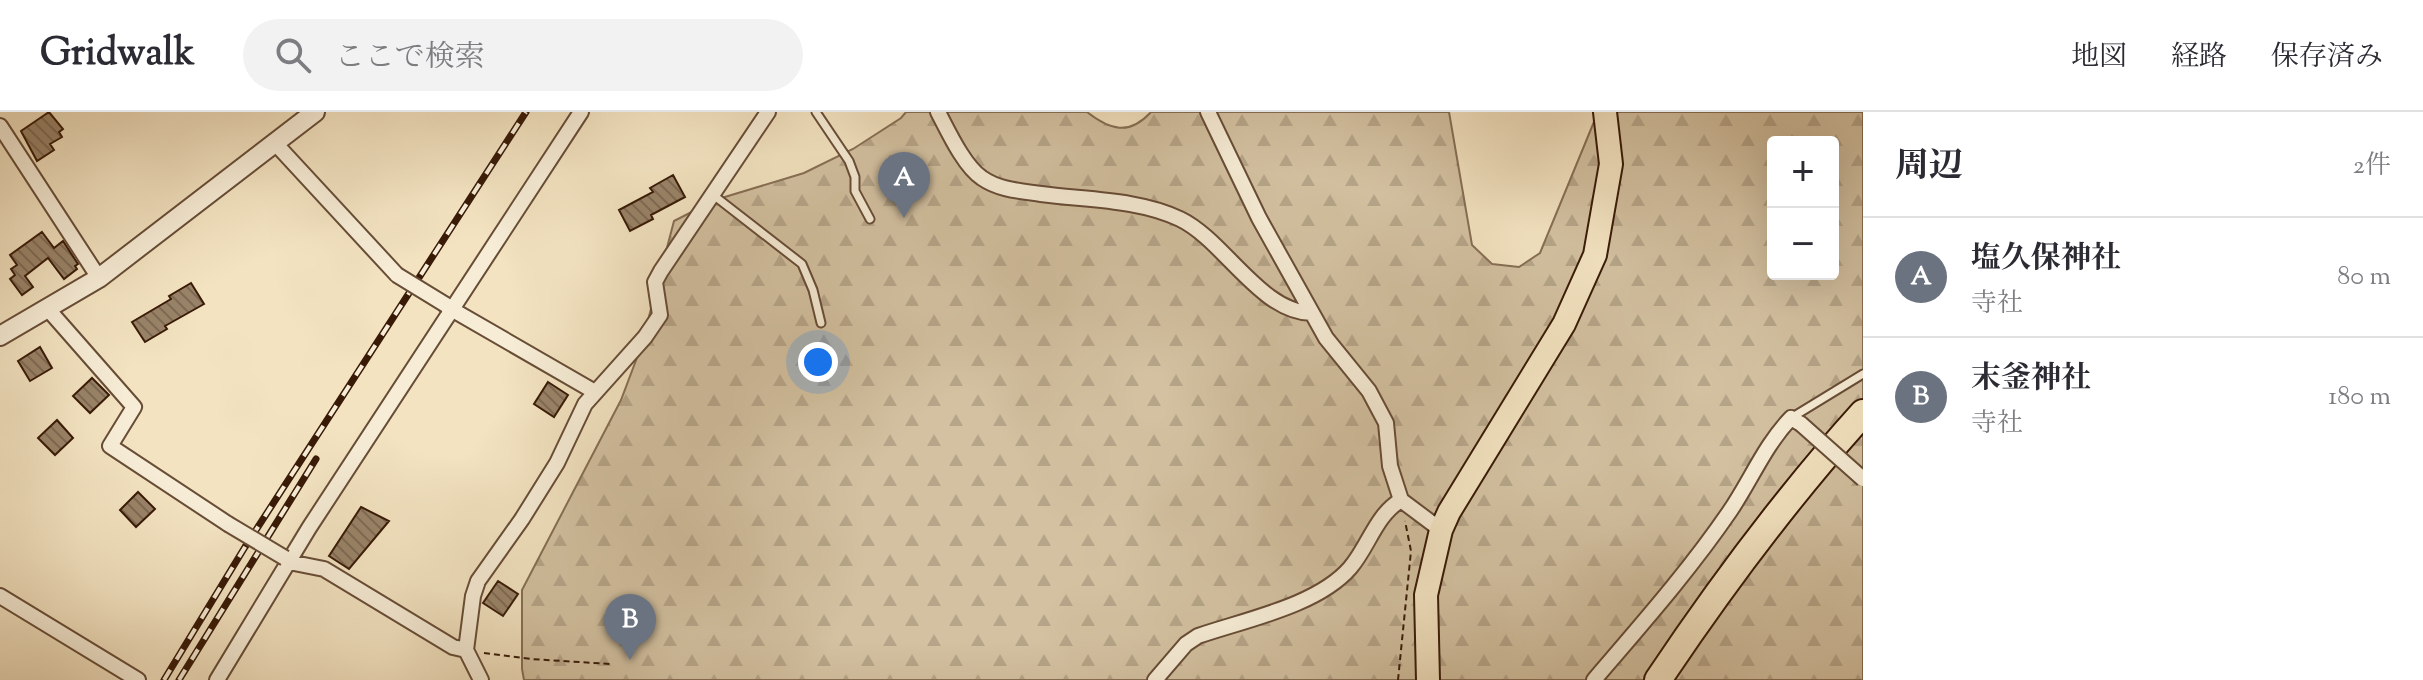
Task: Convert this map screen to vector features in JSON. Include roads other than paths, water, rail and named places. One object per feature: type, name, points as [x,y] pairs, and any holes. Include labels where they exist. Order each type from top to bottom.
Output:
[{"type":"highway","points":[[1658,680],[1773,518],[1863,413]]},
{"type":"main road","points":[[1428,680],[1426,595],[1441,530],[1564,324],[1595,255],[1611,164],[1605,112]]},
{"type":"street","points":[[0,336],[99,278],[315,112]]},
{"type":"street","points":[[217,680],[287,560],[449,307],[581,112]]},
{"type":"street","points":[[481,680],[466,650],[478,581],[557,463],[585,404],[645,337],[660,315],[655,282],[768,112]]},
{"type":"street","points":[[938,112],[970,167],[982,178],[1007,190],[1140,207],[1180,219],[1261,289],[1297,313],[1312,313]]},
{"type":"street","points":[[1208,112],[1259,218],[1326,338],[1369,391],[1386,423],[1390,466],[1401,500],[1441,530]]},
{"type":"street","points":[[0,126],[99,278]]},
{"type":"street","points":[[274,142],[397,275],[595,392]]},
{"type":"street","points":[[47,308],[134,407],[110,446],[287,560],[324,569],[453,647],[466,650]]},
{"type":"street","points":[[1594,680],[1671,592],[1731,509],[1775,435],[1796,421],[1863,479]]},
{"type":"street","points":[[1155,680],[1186,644],[1198,636],[1300,602],[1326,587],[1350,568],[1388,508],[1401,500]]},
{"type":"street","points":[[0,596],[138,680]]},
{"type":"lane","points":[[816,112],[849,161],[855,177],[855,191],[870,219]]},
{"type":"lane","points":[[712,194],[802,264],[813,290],[821,323]]},
{"type":"lane","points":[[1796,421],[1863,374]]},
{"type":"railway","points":[[164,680],[245,547],[526,112]]},
{"type":"railway","points":[[179,680],[316,459]]},
{"type":"place","name":"塩久保神社","points":[[904,218]]},
{"type":"place","name":"末釜神社","points":[[630,660]]}]
